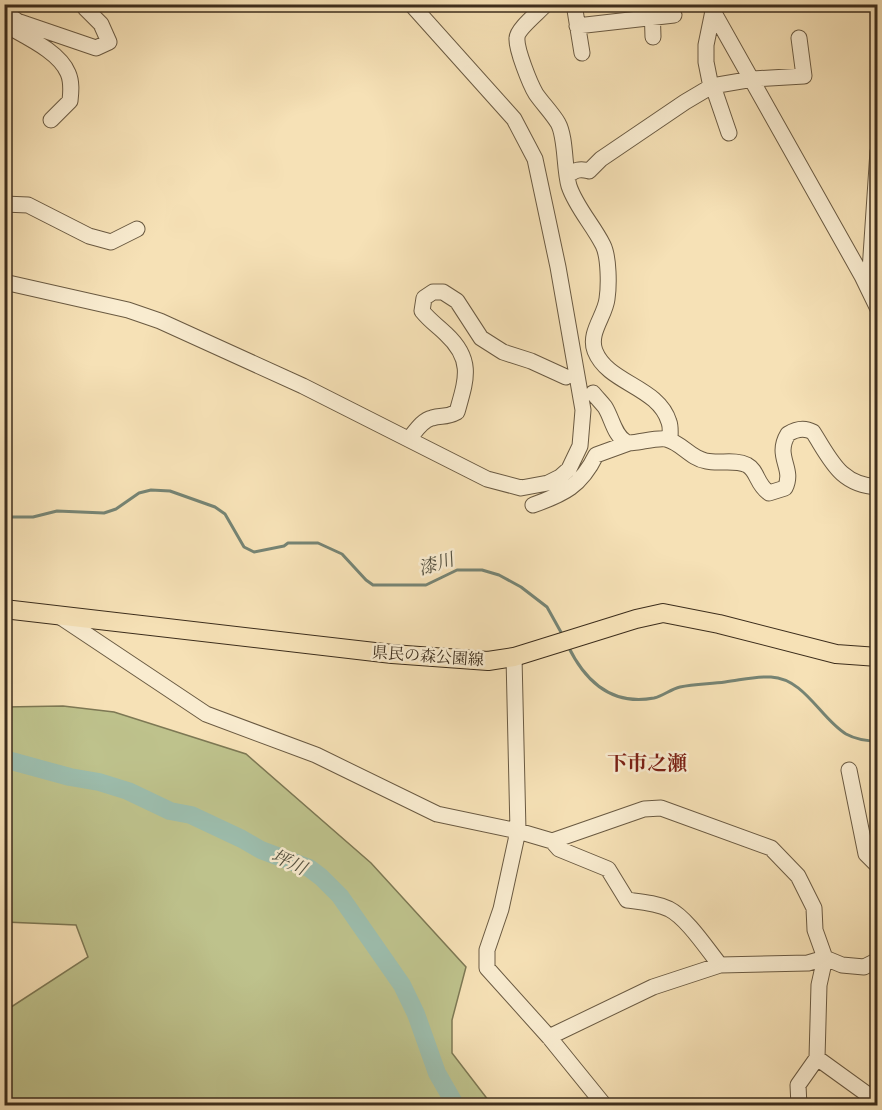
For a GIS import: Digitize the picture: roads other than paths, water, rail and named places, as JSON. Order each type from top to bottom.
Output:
[{"type":"main road","name":"県民の森公園線","points":[[4,609],[392,654],[489,661],[521,655],[663,613],[719,624],[836,654],[878,657]]},
{"type":"street","points":[[4,11],[17,21],[96,48],[109,42],[101,24],[85,8],[85,4]]},
{"type":"street","points":[[4,282],[128,310],[160,321],[293,381],[487,479],[521,488],[548,483],[560,477],[569,469],[580,446],[582,429],[580,391],[536,159],[514,119],[411,4]]},
{"type":"street","points":[[546,4],[520,30],[517,36],[518,45],[535,92],[559,124],[567,176],[575,198],[604,247],[607,263],[607,299],[593,339],[594,349],[601,363],[654,399],[669,422],[670,440]]},
{"type":"street","points":[[574,4],[582,53]]},
{"type":"street","points":[[711,8],[870,273]]},
{"type":"street","points":[[711,8],[706,62],[729,133]]},
{"type":"street","points":[[578,26],[652,10],[674,15]]},
{"type":"street","points":[[652,10],[653,37]]},
{"type":"street","points":[[4,24],[51,52],[68,72],[71,86],[70,101],[51,120]]},
{"type":"street","points":[[567,176],[575,170],[589,171],[601,159],[712,86],[804,76],[799,38]]},
{"type":"street","points":[[878,152],[870,273],[878,309]]},
{"type":"street","points":[[4,204],[28,205],[89,236],[111,242],[137,229]]},
{"type":"street","points":[[409,439],[430,418],[447,417],[457,412],[466,380],[465,364],[460,348],[429,321],[422,311],[424,298],[433,292],[443,292],[457,301],[481,338],[503,352],[531,361],[566,377]]},
{"type":"street","points":[[593,393],[604,405],[616,432],[629,443]]},
{"type":"street","points":[[533,505],[574,486],[589,470],[596,455],[629,443],[659,438],[680,445],[694,457],[738,462],[748,466],[754,472],[761,488],[769,493],[785,488],[788,482],[782,448],[788,434],[794,430],[808,429],[813,432],[838,471],[845,477],[857,483],[878,487]]},
{"type":"street","points":[[59,616],[206,714],[316,755],[437,814],[518,831],[552,841],[560,849],[608,870],[627,900],[655,904],[672,910],[720,965]]},
{"type":"street","points":[[521,655],[518,831],[501,909],[487,950],[487,968],[549,1037],[605,1106]]},
{"type":"street","points":[[849,770],[866,854],[878,866]]},
{"type":"street","points":[[552,841],[644,809],[661,808],[771,848],[798,876],[814,908],[815,930],[825,958],[819,985],[817,1058],[798,1085],[798,1106]]},
{"type":"street","points":[[549,1037],[653,987],[720,965],[808,963],[825,958],[842,965],[864,967],[878,960]]},
{"type":"street","points":[[817,1058],[878,1102]]},
{"type":"waterway","name":"漆川","points":[[4,517],[33,517],[57,511],[104,513],[116,509],[139,493],[151,490],[170,491],[215,507],[225,514],[244,547],[254,552],[284,546],[288,543],[318,543],[342,554],[373,585],[426,585],[457,570],[482,570],[499,575],[521,587],[547,607],[562,634]]},
{"type":"waterway","name":"漆川","points":[[568,646],[592,680],[602,688],[625,698],[654,698],[685,686],[754,678],[783,679],[803,692],[846,734],[878,741]]},
{"type":"waterway","name":"坪川","points":[[4,759],[128,791],[170,811],[191,815],[261,850],[309,868],[321,877],[340,896],[402,985],[416,1014],[437,1073],[456,1106]]},
{"type":"district","name":"下市之瀬","points":[[647,763]]}]
